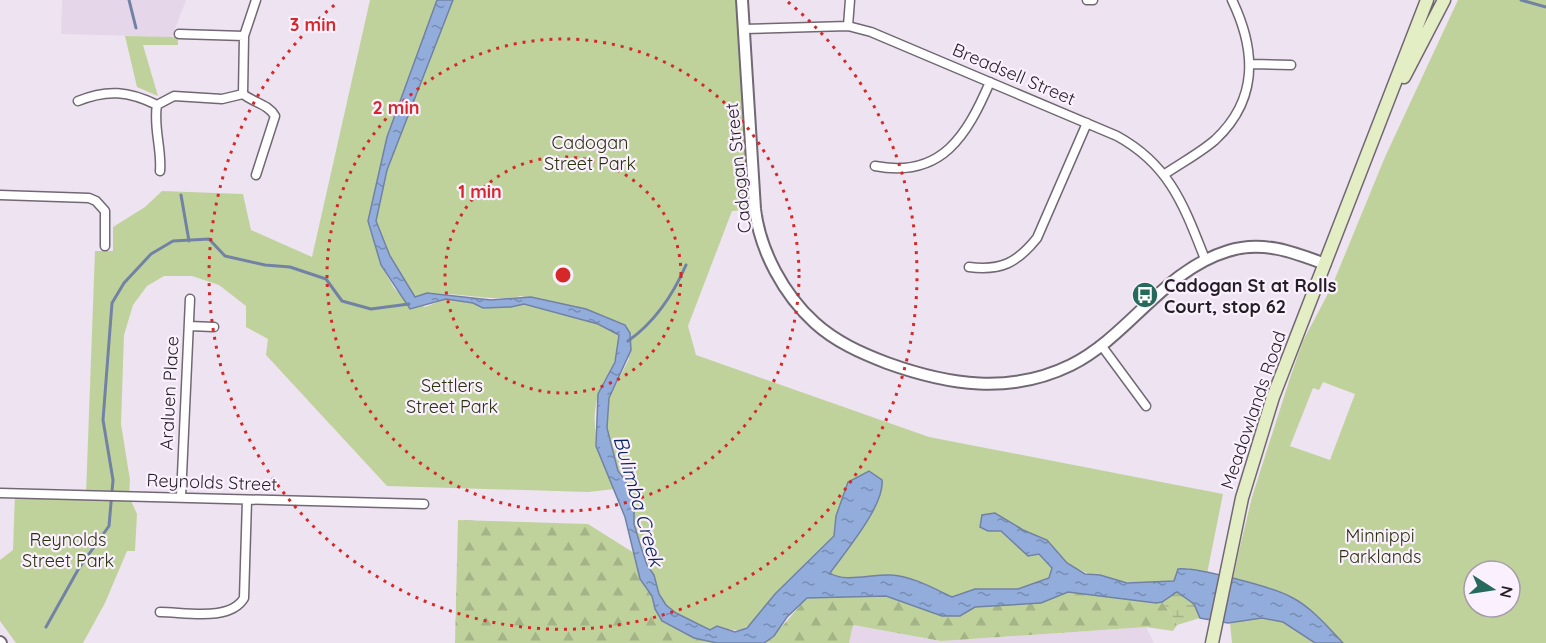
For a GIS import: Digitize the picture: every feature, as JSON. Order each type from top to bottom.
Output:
[{"type":"main road","name":"Meadowlands Road","points":[[1212,643],[1228,555],[1242,498],[1273,397],[1427,0]]},
{"type":"main road","name":"Meadowlands Road","points":[[1376,129],[1444,0]]},
{"type":"street","points":[[243,94],[244,36],[256,0]]},
{"type":"street","name":"Cadogan Street","points":[[742,0],[755,209],[761,238],[783,283],[798,306],[816,324],[853,349],[890,364],[953,383],[980,385],[1020,382],[1051,374],[1087,356],[1185,272],[1205,259],[1230,250],[1257,246],[1286,249],[1325,264]]},
{"type":"street","points":[[848,26],[850,0]]},
{"type":"street","points":[[1087,0],[1093,0]]},
{"type":"street","points":[[1165,174],[1213,142],[1225,129],[1242,100],[1251,64],[1247,36],[1232,0]]},
{"type":"street","name":"Breadsell Street","points":[[743,29],[848,26],[890,39],[1087,123],[1137,147],[1165,174],[1185,211],[1205,259]]},
{"type":"street","points":[[179,34],[244,36]]},
{"type":"street","points":[[1251,64],[1291,65]]},
{"type":"street","points":[[875,166],[892,170],[916,167],[949,149],[972,123],[990,82]]},
{"type":"street","points":[[78,101],[95,94],[135,94],[157,105]]},
{"type":"street","points":[[157,105],[174,96],[222,99],[243,94]]},
{"type":"street","points":[[243,94],[252,101],[270,108],[274,117],[256,175]]},
{"type":"street","points":[[157,105],[155,117],[162,153],[160,171]]},
{"type":"street","points":[[969,267],[998,268],[1014,262],[1025,253],[1036,238],[1087,123]]},
{"type":"street","points":[[0,195],[89,198],[96,201],[105,211],[105,246]]},
{"type":"street","name":"Araluen Place","points":[[181,497],[190,299]]},
{"type":"street","name":"Araluen Place","points":[[189,326],[214,327]]},
{"type":"street","points":[[1101,345],[1146,406]]},
{"type":"street","name":"Reynolds Street","points":[[0,492],[424,504]]},
{"type":"street","points":[[160,612],[228,612],[238,608],[243,598],[247,500]]},
{"type":"shaded area","points":[[62,0],[186,0],[172,37],[61,34]]},
{"type":"shaded area","points":[[852,625],[941,641],[1146,627],[1154,643],[849,643]]},
{"type":"green space","name":"Settlers Street Park","points":[[370,0],[437,0],[387,137],[368,221],[381,265],[394,288],[401,295],[425,307],[446,299],[473,303],[483,308],[524,304],[598,324],[619,335],[618,352],[601,388],[595,409],[598,444],[615,489],[588,492],[387,486],[266,355],[268,339],[246,327],[246,306],[219,285],[192,276],[164,276],[147,286],[133,305],[124,335],[121,424],[130,480],[129,496],[137,514],[135,551],[127,551],[105,603],[83,643],[16,643],[0,621],[0,560],[13,550],[15,493],[86,494],[95,251],[113,251],[113,227],[145,207],[162,191],[243,194],[251,230],[312,257]]},
{"type":"green space","name":"Cadogan Street Park","points":[[453,0],[742,0],[755,209],[732,211],[688,326],[696,355],[929,437],[1223,494],[1207,574],[1188,568],[1175,581],[1147,583],[1119,581],[1092,575],[1067,563],[1049,578],[1018,589],[975,589],[952,597],[926,584],[838,577],[829,573],[745,628],[732,630],[717,626],[710,630],[676,613],[666,605],[659,594],[634,524],[634,505],[625,480],[618,471],[607,428],[609,398],[629,359],[625,325],[521,296],[494,298],[428,294],[415,297],[390,256],[376,221],[387,170]]},
{"type":"green space","name":"Minnippi Parklands","points":[[1458,0],[1546,0],[1546,643],[1232,643],[1228,602],[1252,497],[1303,341],[1332,286],[1385,157]],"holes":[[[1323,382],[1355,394],[1330,460],[1290,446],[1313,388],[1319,390]]]},
{"type":"green space","points":[[125,36],[178,37],[178,45],[143,45],[158,96],[137,87]]},
{"type":"green space","points":[[458,520],[588,524],[634,553],[640,579],[652,596],[655,609],[662,621],[694,638],[717,643],[455,643]]},
{"type":"green space","points":[[1068,592],[1162,602],[1177,625],[1173,631],[1146,627],[941,641],[853,625],[849,643],[764,643],[781,628],[807,598],[886,596],[942,616],[959,616],[975,607],[1041,603]]},
{"type":"green space","points":[[1177,592],[1194,604],[1200,618],[1177,625],[1162,602]]},
{"type":"water","points":[[437,0],[453,0],[387,170],[376,221],[390,256],[415,297],[427,293],[491,300],[531,297],[586,309],[625,325],[630,333],[631,350],[609,398],[607,428],[618,471],[625,480],[634,505],[634,524],[647,565],[654,575],[659,594],[666,605],[676,613],[710,630],[717,626],[735,632],[747,628],[775,594],[834,536],[836,516],[848,482],[869,471],[882,480],[881,490],[871,515],[830,573],[836,576],[851,578],[898,576],[922,583],[952,597],[975,589],[1018,589],[1049,578],[1052,568],[1039,554],[1028,556],[1001,531],[988,531],[980,527],[982,515],[995,513],[1023,530],[1047,540],[1067,563],[1085,574],[1100,575],[1127,583],[1174,581],[1178,569],[1235,578],[1282,593],[1298,601],[1318,617],[1343,643],[1315,643],[1283,622],[1262,618],[1228,623],[1200,618],[1194,604],[1177,592],[1162,602],[1156,603],[1068,592],[1041,603],[975,607],[960,616],[942,616],[886,596],[807,598],[787,617],[774,636],[764,643],[717,643],[694,638],[662,621],[655,609],[652,596],[640,579],[625,517],[596,446],[598,394],[615,362],[619,335],[598,324],[524,304],[483,308],[473,303],[446,299],[410,309],[381,265],[368,221],[387,137]]},
{"type":"waterway","points":[[129,0],[136,28]]},
{"type":"waterway","points":[[1521,0],[1546,7]]},
{"type":"waterway","points":[[181,195],[189,241]]},
{"type":"waterway","points":[[46,627],[79,568],[109,526],[113,480],[103,420],[112,303],[124,283],[151,254],[173,241],[209,239],[225,256],[265,265],[290,267],[326,279],[342,301],[371,309],[409,304]]},
{"type":"waterway","points":[[628,341],[655,317],[675,287],[686,265]]},
{"type":"place","name":"Cadogan St at Rolls Court, stop 62","points":[[1145,295]]},
{"type":"water label","name":"Bulimba Creek","points":[[639,501]]},
{"type":"park label","name":"Reynolds Street Park","points":[[68,549]]}]
